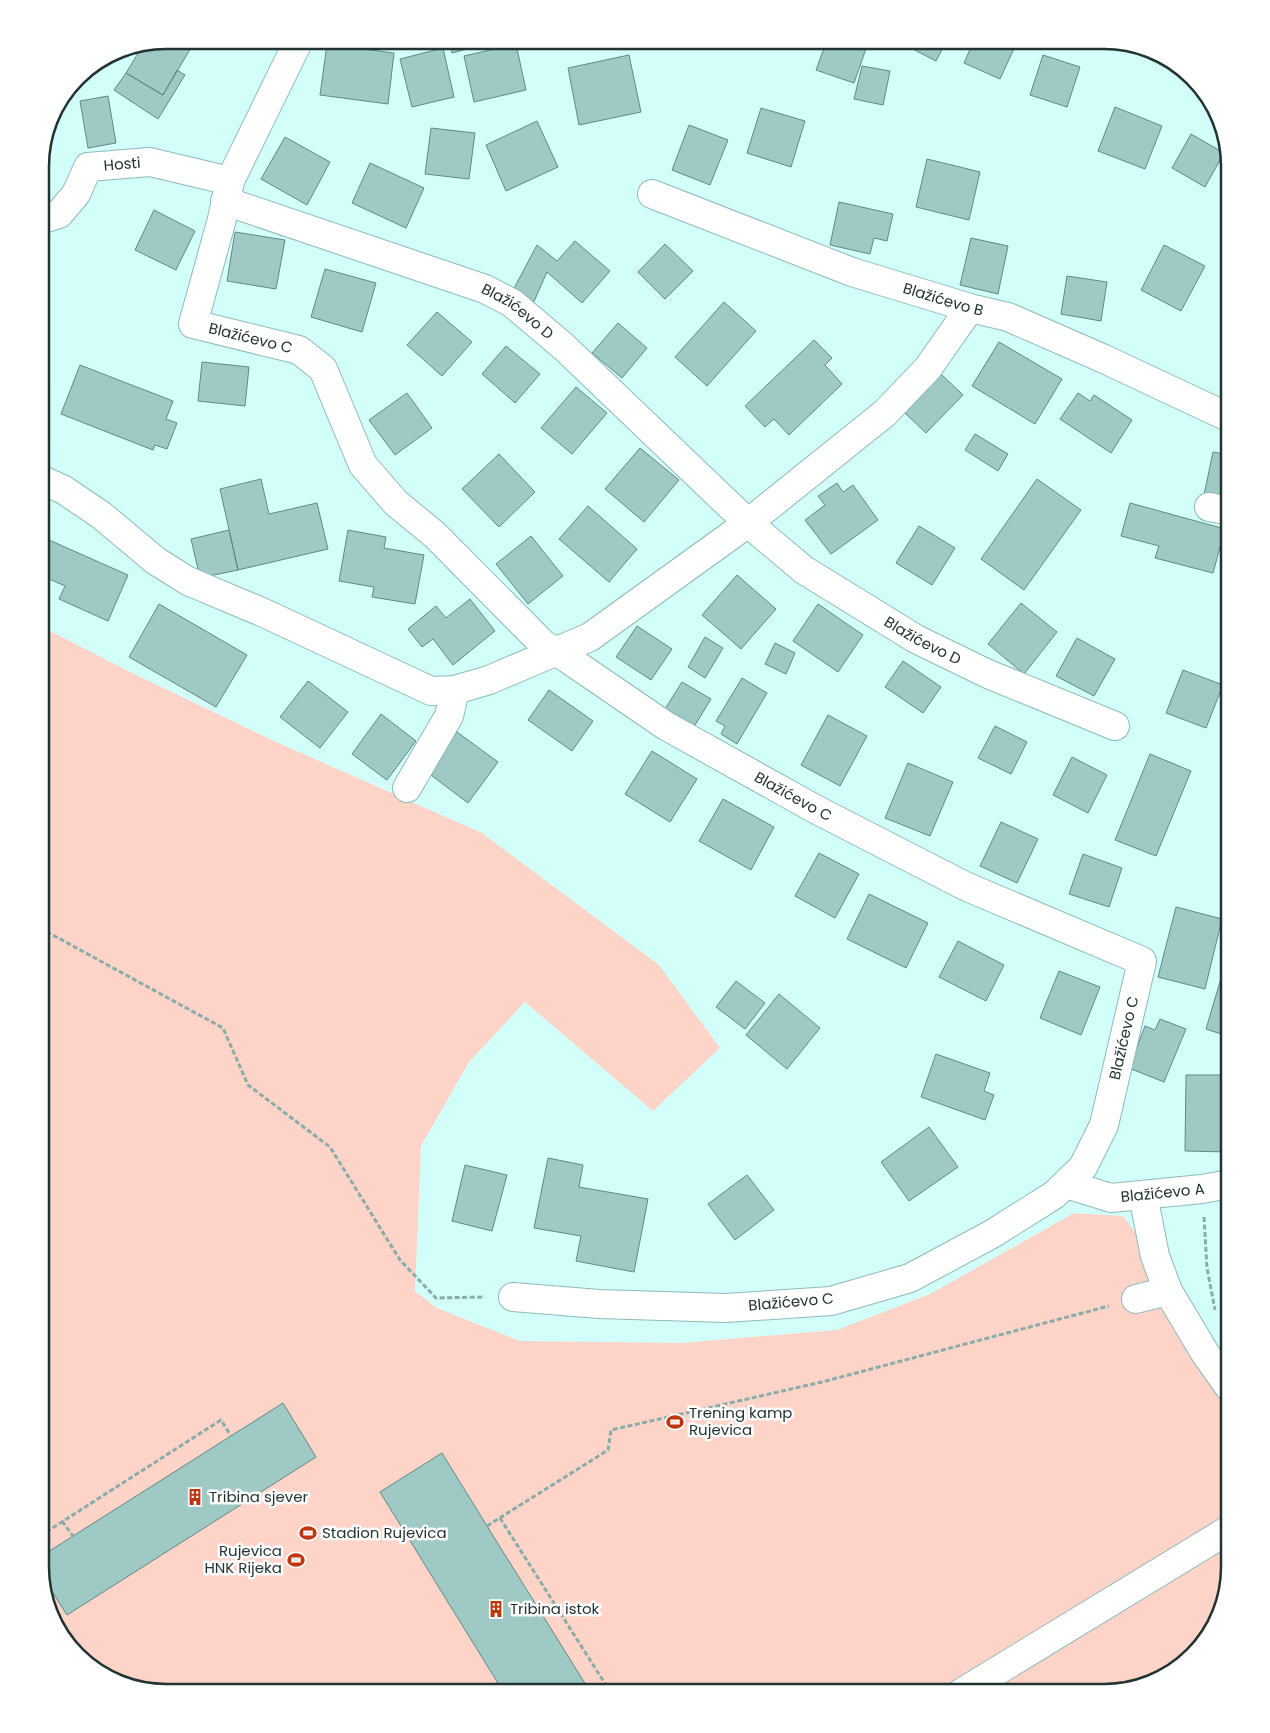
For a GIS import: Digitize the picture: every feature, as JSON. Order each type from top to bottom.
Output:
[{"type":"street","name":"Blažićevo C","points":[[296,49],[228,191],[193,324],[299,350],[323,370],[363,465],[396,503],[435,535],[543,644],[666,726],[816,810],[965,886],[1142,961],[1104,1125],[1083,1167],[1054,1194],[992,1234],[910,1278],[831,1301],[726,1308],[598,1304],[513,1297]]},
{"type":"street","name":"Hosti","points":[[49,217],[59,214],[76,194],[88,167],[150,162],[228,191]]},
{"type":"street","name":"Blažićevo D","points":[[228,191],[485,289],[512,303],[564,347],[748,523],[804,570],[916,639],[988,674],[1115,726]]},
{"type":"street","name":"Blažićevo B","points":[[652,194],[852,272],[1017,321],[1102,358],[1221,414]]},
{"type":"street","points":[[49,484],[64,490],[101,515],[156,561],[188,580],[264,613],[431,691],[455,690],[489,680],[539,657],[556,652],[590,637],[748,523],[885,413],[928,368],[970,308]]},
{"type":"street","points":[[407,788],[449,716],[455,690]]},
{"type":"street","name":"Blažićevo A","points":[[1066,1184],[1111,1198],[1221,1186]]},
{"type":"street","points":[[1143,1195],[1155,1256],[1168,1291],[1205,1353],[1221,1375]]},
{"type":"street","points":[[1136,1299],[1168,1291]]},
{"type":"street","points":[[976,1684],[1221,1534]]},
{"type":"path","points":[[49,933],[223,1028],[248,1084],[330,1147],[400,1260],[436,1298],[513,1297]]},
{"type":"path","points":[[1202,1189],[1207,1268],[1216,1314]]},
{"type":"path","points":[[487,1526],[608,1450],[611,1430],[822,1382],[1136,1299]]},
{"type":"path","points":[[49,1530],[221,1420],[231,1436]]},
{"type":"path","points":[[500,1518],[605,1684]]},
{"type":"path","points":[[62,1521],[73,1536]]},
{"type":"shaded area","points":[[49,632],[272,740],[482,833],[659,965],[720,1048],[653,1111],[525,1002],[469,1062],[421,1146],[415,1291],[437,1308],[520,1341],[682,1343],[837,1330],[930,1294],[1074,1213],[1123,1216],[1221,1361],[1220,1582],[1217,1597],[1206,1626],[1187,1650],[1163,1669],[1134,1680],[1104,1684],[158,1684],[128,1678],[107,1669],[83,1650],[64,1626],[53,1597],[49,1567]]},
{"type":"building","points":[[158,49],[190,49],[163,95],[126,73],[139,52]]},
{"type":"building","points":[[326,49],[364,49],[394,53],[388,104],[320,95]]},
{"type":"building","points":[[443,49],[454,97],[412,107],[400,59]]},
{"type":"building","points":[[451,49],[467,49],[452,53]]},
{"type":"building","points":[[494,49],[517,49],[526,90],[474,102],[464,56]]},
{"type":"building","points":[[824,49],[866,49],[854,83],[816,70]]},
{"type":"building","points":[[913,49],[942,49],[936,61]]},
{"type":"building","points":[[970,49],[1014,49],[1000,79],[964,63]]},
{"type":"building","points":[[629,55],[641,112],[579,125],[568,68]]},
{"type":"building","points":[[1043,55],[1080,67],[1067,107],[1030,95]]},
{"type":"building","points":[[862,66],[890,71],[883,105],[854,99]]},
{"type":"building","points":[[177,70],[185,75],[158,119],[114,90],[126,73],[163,95]]},
{"type":"building","points":[[108,96],[116,143],[88,148],[80,101]]},
{"type":"building","points":[[1115,107],[1162,126],[1145,169],[1098,151]]},
{"type":"building","points":[[761,108],[805,121],[791,167],[747,153]]},
{"type":"building","points":[[537,121],[558,167],[506,191],[486,145]]},
{"type":"building","points":[[689,125],[728,140],[710,185],[672,170]]},
{"type":"building","points":[[431,128],[475,133],[469,179],[425,174]]},
{"type":"building","points":[[1191,134],[1220,151],[1221,159],[1205,187],[1172,168]]},
{"type":"building","points":[[285,137],[330,162],[307,205],[261,179]]},
{"type":"building","points":[[927,159],[980,172],[969,220],[916,207]]},
{"type":"building","points":[[370,163],[424,188],[406,228],[352,203]]},
{"type":"building","points":[[839,202],[893,214],[887,241],[874,238],[870,254],[830,245]]},
{"type":"building","points":[[154,210],[195,231],[176,270],[135,250]]},
{"type":"building","points":[[235,232],[285,240],[276,289],[227,281]]},
{"type":"building","points":[[971,238],[1008,246],[998,294],[960,285]]},
{"type":"building","points":[[575,241],[610,271],[582,303],[547,272],[532,306],[511,294],[537,245],[557,261]]},
{"type":"building","points":[[665,244],[693,271],[665,299],[638,272]]},
{"type":"building","points":[[1164,245],[1205,266],[1181,311],[1141,290]]},
{"type":"building","points":[[325,269],[376,283],[362,332],[311,317]]},
{"type":"building","points":[[1067,276],[1107,282],[1101,321],[1061,314]]},
{"type":"building","points":[[724,302],[756,331],[707,386],[675,357]]},
{"type":"building","points":[[437,312],[472,342],[442,376],[407,345]]},
{"type":"building","points":[[618,323],[647,348],[622,378],[592,353]]},
{"type":"building","points":[[814,340],[832,358],[825,365],[842,384],[789,435],[774,419],[765,427],[745,406]]},
{"type":"building","points":[[999,342],[1062,379],[1035,424],[972,386]]},
{"type":"building","points":[[506,346],[540,374],[515,403],[482,374]]},
{"type":"building","points":[[202,362],[249,367],[245,406],[198,401]]},
{"type":"building","points":[[80,365],[173,401],[166,419],[177,423],[167,449],[155,445],[153,450],[61,414]]},
{"type":"building","points":[[941,374],[963,395],[926,433],[905,413]]},
{"type":"building","points":[[576,387],[607,413],[572,454],[541,428]]},
{"type":"building","points":[[407,393],[432,428],[395,455],[369,420]]},
{"type":"building","points":[[1078,393],[1090,401],[1094,395],[1132,420],[1111,453],[1060,419]]},
{"type":"building","points":[[975,434],[1008,454],[998,471],[965,450]]},
{"type":"building","points":[[640,448],[679,480],[644,522],[605,489]]},
{"type":"building","points":[[1213,452],[1221,453],[1221,498],[1204,495]]},
{"type":"building","points":[[499,454],[535,492],[499,527],[462,489]]},
{"type":"building","points":[[261,479],[269,514],[317,503],[328,549],[238,570],[220,489]]},
{"type":"building","points":[[1037,479],[1081,510],[1024,590],[981,559]]},
{"type":"building","points":[[837,483],[843,492],[853,485],[878,520],[831,554],[805,520],[825,505],[818,496]]},
{"type":"building","points":[[1130,503],[1221,528],[1221,544],[1213,573],[1155,558],[1159,546],[1121,536]]},
{"type":"building","points":[[588,506],[637,549],[609,582],[559,539]]},
{"type":"building","points":[[919,526],[955,548],[932,585],[896,563]]},
{"type":"building","points":[[229,530],[238,570],[200,578],[191,539]]},
{"type":"building","points":[[348,530],[386,537],[384,548],[424,555],[415,604],[372,597],[374,587],[339,581]]},
{"type":"building","points":[[531,536],[563,576],[528,604],[496,564]]},
{"type":"building","points":[[49,540],[128,575],[108,621],[59,599],[65,586],[49,579]]},
{"type":"building","points":[[737,575],[776,609],[741,649],[702,615]]},
{"type":"building","points":[[470,599],[495,631],[453,665],[433,639],[422,647],[408,629],[436,606],[446,618]]},
{"type":"building","points":[[1021,603],[1057,632],[1024,674],[988,644]]},
{"type":"building","points":[[159,604],[247,655],[216,707],[129,657]]},
{"type":"building","points":[[818,604],[863,635],[838,672],[793,641]]},
{"type":"building","points":[[637,626],[672,649],[651,680],[616,657]]},
{"type":"building","points":[[705,637],[723,648],[705,678],[688,667]]},
{"type":"building","points":[[1077,638],[1115,659],[1094,696],[1056,676]]},
{"type":"building","points":[[775,643],[795,653],[786,674],[765,664]]},
{"type":"building","points":[[903,661],[941,687],[923,713],[885,687]]},
{"type":"building","points":[[1183,670],[1221,684],[1221,690],[1206,728],[1166,713]]},
{"type":"building","points":[[742,678],[767,693],[737,744],[721,734],[725,726],[716,721]]},
{"type":"building","points":[[308,681],[348,712],[320,748],[280,717]]},
{"type":"building","points":[[682,682],[711,699],[692,730],[663,712]]},
{"type":"building","points":[[549,690],[593,721],[572,751],[528,720]]},
{"type":"building","points":[[381,714],[416,741],[387,780],[352,754]]},
{"type":"building","points":[[828,715],[867,736],[840,786],[801,765]]},
{"type":"building","points":[[995,726],[1027,742],[1011,774],[978,758]]},
{"type":"building","points":[[457,732],[498,762],[468,803],[427,772]]},
{"type":"building","points":[[652,751],[697,779],[670,822],[625,794]]},
{"type":"building","points":[[1150,754],[1191,771],[1156,856],[1115,840]]},
{"type":"building","points":[[1072,757],[1107,775],[1088,813],[1053,795]]},
{"type":"building","points":[[908,763],[953,782],[930,836],[885,818]]},
{"type":"building","points":[[723,799],[774,827],[751,870],[699,841]]},
{"type":"building","points":[[1001,822],[1038,839],[1017,883],[980,866]]},
{"type":"building","points":[[819,853],[859,874],[835,918],[795,896]]},
{"type":"building","points":[[1083,854],[1122,868],[1109,907],[1069,894]]},
{"type":"building","points":[[869,894],[928,923],[906,968],[847,939]]},
{"type":"building","points":[[1176,907],[1221,919],[1205,989],[1158,977]]},
{"type":"building","points":[[958,941],[1004,965],[986,1001],[939,977]]},
{"type":"building","points":[[1059,971],[1100,987],[1081,1035],[1040,1018]]},
{"type":"building","points":[[1221,978],[1221,1034],[1206,1029]]},
{"type":"building","points":[[736,981],[765,1003],[745,1029],[716,1007]]},
{"type":"building","points":[[779,994],[820,1028],[787,1069],[746,1035]]},
{"type":"building","points":[[1160,1019],[1186,1029],[1164,1082],[1129,1068],[1145,1026],[1155,1030]]},
{"type":"building","points":[[936,1054],[990,1073],[984,1091],[994,1095],[985,1120],[921,1097]]},
{"type":"building","points":[[1186,1075],[1221,1075],[1221,1152],[1185,1151]]},
{"type":"building","points":[[929,1127],[958,1167],[909,1201],[881,1162]]},
{"type":"building","points":[[548,1158],[583,1165],[579,1187],[648,1199],[634,1272],[576,1261],[581,1236],[534,1228]]},
{"type":"building","points":[[465,1165],[507,1175],[492,1231],[452,1221]]},
{"type":"building","points":[[747,1175],[774,1210],[735,1240],[708,1204]]},
{"type":"building","name":"Tribina sjever","points":[[283,1403],[316,1457],[67,1615],[52,1591],[49,1551]]},
{"type":"building","name":"Tribina istok","points":[[442,1453],[585,1684],[498,1684],[380,1492]]},
{"type":"place","name":"Trening kamp Rujevica","points":[[675,1422]]},
{"type":"place","name":"Tribina sjever","points":[[195,1497]]},
{"type":"place","name":"Stadion Rujevica","points":[[308,1533]]},
{"type":"place","name":"Rujevica HNK Rijeka","points":[[296,1560]]},
{"type":"place","name":"Tribina istok","points":[[496,1609]]}]
